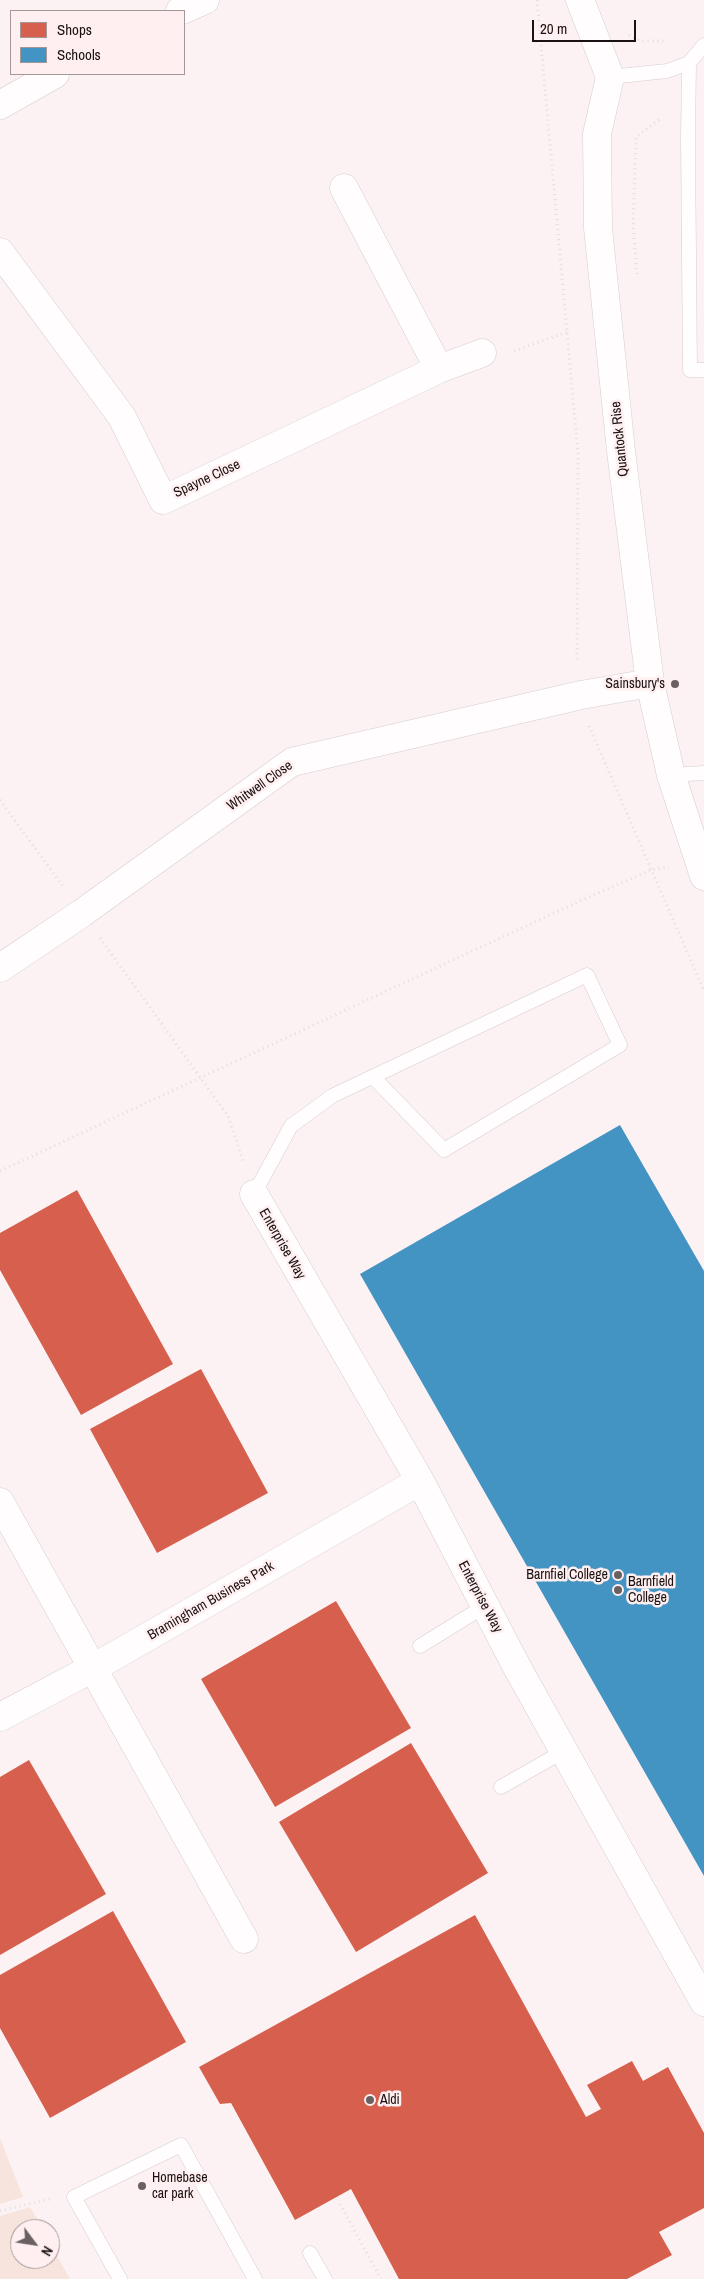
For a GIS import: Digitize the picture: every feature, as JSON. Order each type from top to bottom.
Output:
[{"type":"street","points":[[182,10],[205,0]]},
{"type":"street","points":[[580,0],[610,77]]},
{"type":"street","points":[[0,105],[52,75]]},
{"type":"street","name":"Quantock Rise","points":[[610,77],[597,134],[598,228],[621,452],[650,683],[671,774],[702,868]]},
{"type":"street","points":[[344,188],[439,369]]},
{"type":"street","name":"Spayne Close","points":[[0,252],[122,417],[163,500],[439,369],[482,353]]},
{"type":"street","name":"Whitwell Close","points":[[0,968],[82,913],[292,762],[581,695],[650,683]]},
{"type":"street","name":"Enterprise Way","points":[[254,1194],[420,1481],[485,1606],[704,2002]]},
{"type":"street","name":"Bramingham Business Park","points":[[0,1717],[94,1668],[420,1481]]},
{"type":"street","points":[[0,1502],[244,1939]]},
{"type":"lane","points":[[610,77],[666,71],[690,63],[704,45]]},
{"type":"lane","points":[[690,63],[688,141],[690,370],[704,370]]},
{"type":"lane","points":[[671,774],[704,773]]},
{"type":"lane","points":[[254,1194],[291,1126],[332,1096],[588,975],[620,1045],[444,1150],[373,1077]]},
{"type":"lane","points":[[420,1646],[485,1606]]},
{"type":"lane","points":[[501,1787],[564,1750]]},
{"type":"lane","points":[[120,2279],[74,2198],[181,2145],[255,2279]]},
{"type":"lane","points":[[310,2253],[325,2279]]},
{"type":"path","points":[[537,0],[578,454],[577,671]]},
{"type":"path","points":[[627,34],[641,41],[664,41]]},
{"type":"path","points":[[638,284],[633,226],[636,137],[661,118]]},
{"type":"path","points":[[482,353],[517,351],[567,332]]},
{"type":"path","points":[[586,720],[704,991]]},
{"type":"path","points":[[0,800],[228,1116],[254,1194]]},
{"type":"path","points":[[0,1170],[202,1078],[582,900],[651,870],[702,868]]},
{"type":"path","points":[[0,2211],[44,2199],[74,2198]]},
{"type":"path","points":[[340,2204],[381,2279]]},
{"type":"shaded area","points":[[0,2138],[23,2197],[0,2204]]},
{"type":"shaded area","points":[[30,2207],[37,2219],[10,2219],[10,2269],[60,2269],[60,2261],[70,2279],[0,2279],[0,2216]]},
{"type":"building: Shops","points":[[77,1190],[173,1364],[81,1415],[0,1270],[0,1233]]},
{"type":"building: Shops","points":[[201,1369],[268,1493],[157,1553],[90,1429]]},
{"type":"building: Shops","points":[[336,1601],[411,1728],[275,1807],[201,1679]]},
{"type":"building: Shops","points":[[411,1743],[488,1873],[356,1952],[279,1822]]},
{"type":"building: Shops","points":[[29,1760],[106,1894],[0,1955],[0,1777]]},
{"type":"building: Shops","points":[[113,1911],[186,2042],[50,2118],[0,2028],[0,1975]]},
{"type":"building: Shops","points":[[475,1915],[586,2117],[601,2109],[587,2085],[632,2061],[643,2081],[668,2067],[704,2133],[704,2208],[659,2232],[672,2255],[627,2279],[399,2279],[351,2189],[295,2220],[231,2103],[220,2104],[199,2067]]},
{"type":"building: Schools","name":"Barnfiel College","points":[[620,1125],[704,1271],[704,1876],[360,1274]]},
{"type":"place","name":"Sainsbury's","points":[[675,684]]},
{"type":"place","name":"Barnfiel College","points":[[618,1575]]},
{"type":"place","name":"Barnfield College","points":[[618,1590]]},
{"type":"place","name":"Aldi","points":[[370,2100]]},
{"type":"place","name":"Homebase car park","points":[[142,2186]]}]
